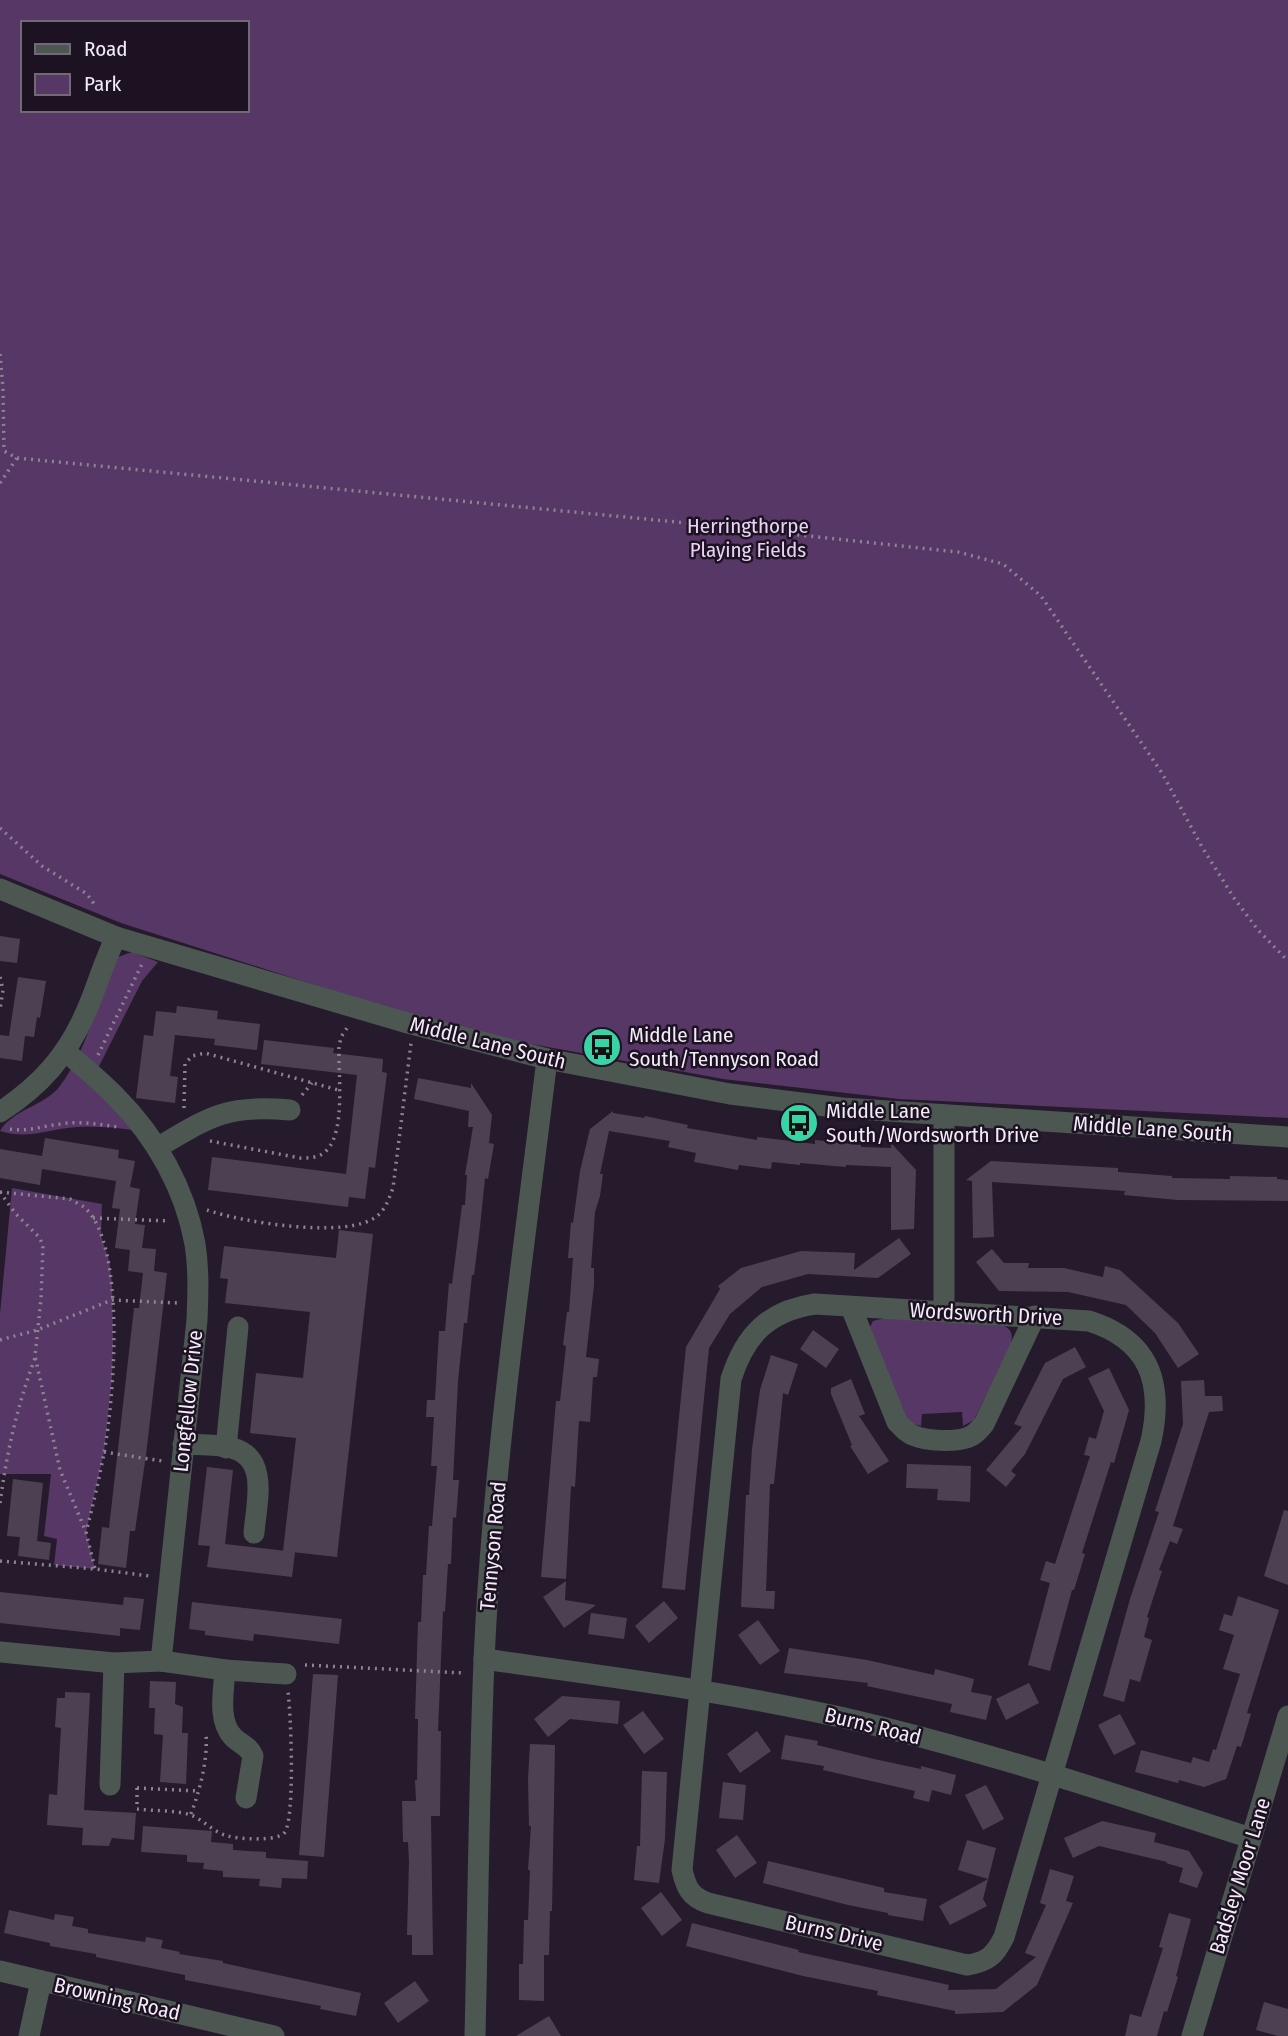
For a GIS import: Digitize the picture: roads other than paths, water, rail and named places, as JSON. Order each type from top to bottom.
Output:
[{"type":"street","name":"Middle Lane South","points":[[0,888],[116,936],[151,947],[413,1024],[547,1059],[730,1094],[842,1108],[1288,1137]]},
{"type":"street","points":[[0,1112],[34,1088],[65,1051],[86,1012],[116,936]]},
{"type":"street","name":"Longfellow Drive","points":[[65,1051],[117,1097],[152,1141],[186,1212],[195,1244],[197,1304],[161,1661]]},
{"type":"street","name":"Tennyson Road","points":[[475,2036],[484,1667],[495,1514],[510,1360],[547,1059]]},
{"type":"street","points":[[152,1141],[186,1131],[232,1110],[290,1110]]},
{"type":"street","points":[[944,1115],[944,1311]]},
{"type":"street","name":"Wordsworth Drive","points":[[699,1689],[731,1379],[737,1358],[762,1326],[795,1307],[815,1304],[1089,1321],[1108,1327],[1139,1350],[1147,1366],[1156,1399],[1156,1418],[1054,1774]]},
{"type":"street","points":[[852,1307],[897,1422],[916,1437],[940,1439],[966,1438],[976,1433],[984,1424],[1035,1316]]},
{"type":"street","points":[[226,1448],[238,1327]]},
{"type":"street","points":[[182,1454],[226,1448],[246,1454],[259,1474],[254,1533]]},
{"type":"street","points":[[0,1652],[114,1663],[161,1661],[225,1670],[286,1674]]},
{"type":"street","points":[[110,1785],[114,1663]]},
{"type":"street","name":"Burns Road","points":[[484,1667],[699,1689],[840,1717],[1054,1774],[1251,1838]]},
{"type":"street","points":[[225,1670],[223,1715],[227,1728],[234,1738],[251,1750],[253,1756],[246,1798]]},
{"type":"street","name":"Burns Drive","points":[[699,1689],[682,1870],[685,1886],[690,1893],[698,1900],[721,1906],[967,1965],[982,1963],[991,1958],[1004,1937],[1054,1774]]},
{"type":"street","name":"Badsley Moor Lane","points":[[1192,2036],[1288,1716]]},
{"type":"street","name":"Browning Road","points":[[0,1972],[274,2036]]},
{"type":"street","points":[[29,2036],[41,1981]]},
{"type":"place","name":"Middle Lane South/Tennyson Road","points":[[602,1047]]},
{"type":"place","name":"Middle Lane South/Wordsworth Drive","points":[[799,1123]]},
{"type":"park label","name":"Herringthorpe Playing Fields","points":[[748,538]]}]
